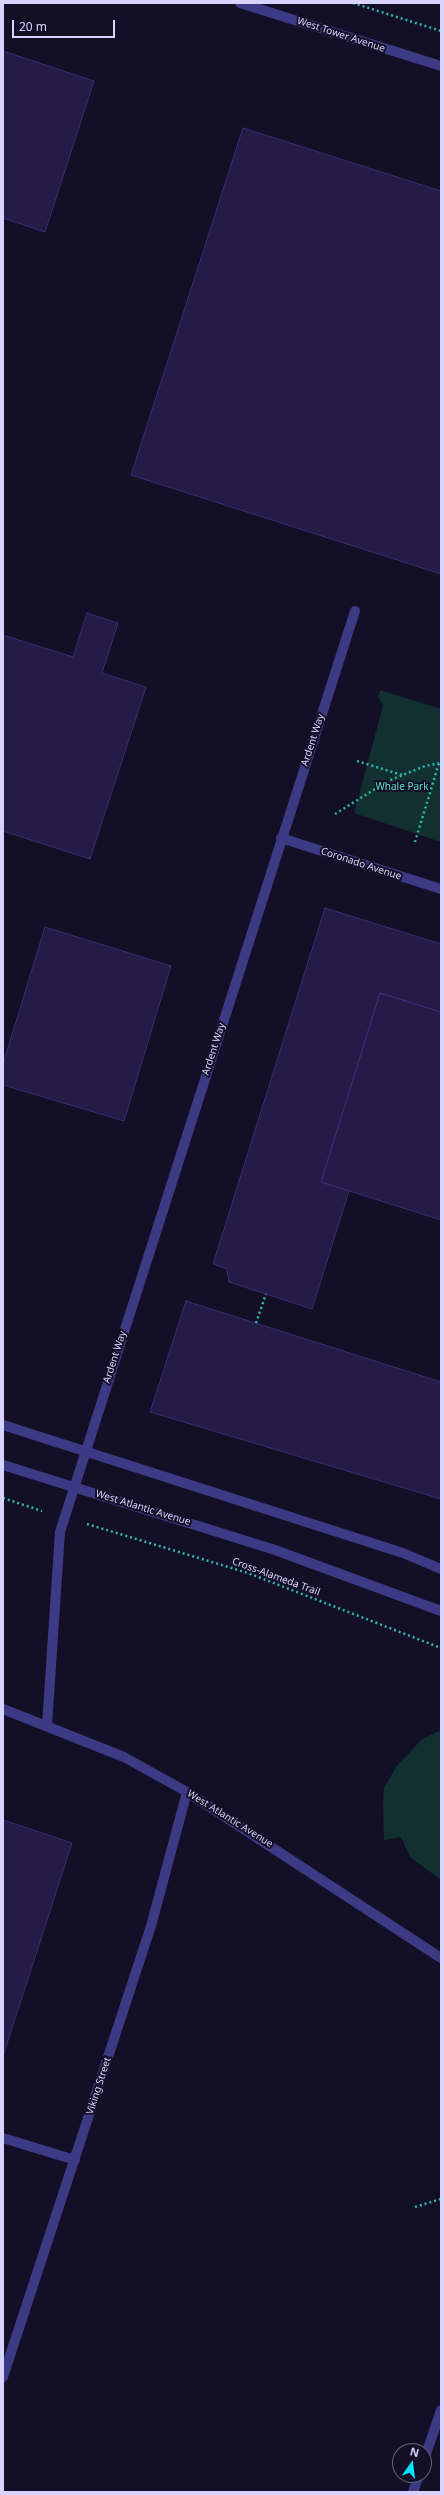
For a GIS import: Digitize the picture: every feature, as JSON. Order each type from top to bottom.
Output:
[{"type":"street","name":"West Tower Avenue","points":[[240,3],[441,66]]},
{"type":"street","name":"Ardent Way","points":[[47,1725],[58,1548],[74,1488],[281,838],[355,611]]},
{"type":"street","name":"Coronado Avenue","points":[[281,838],[441,889]]},
{"type":"street","points":[[3,1425],[402,1553],[441,1569]]},
{"type":"street","name":"West Atlantic Avenue","points":[[3,1465],[275,1550],[441,1611]]},
{"type":"street","name":"West Atlantic Avenue","points":[[3,1709],[47,1725],[124,1757],[187,1792],[441,1958]]},
{"type":"street","name":"Viking Street","points":[[3,2377],[151,1926],[187,1792]]},
{"type":"street","points":[[3,2138],[74,2160]]},
{"type":"street","points":[[430,2443],[441,2410]]},
{"type":"path","points":[[353,3],[441,31]]},
{"type":"path","points":[[357,761],[403,775]]},
{"type":"path","points":[[335,814],[360,797],[403,775],[425,766],[440,763],[414,842]]},
{"type":"path","points":[[256,1323],[266,1294]]},
{"type":"path","points":[[3,1498],[23,1504]]},
{"type":"path","name":"Cross-Alameda Trail","points":[[103,1529],[248,1574],[441,1648]]},
{"type":"path","points":[[415,2207],[441,2199]]},
{"type":"green space","name":"Whale Park","points":[[380,690],[441,709],[441,842],[354,813],[383,706],[378,697]]},
{"type":"green space","points":[[441,1730],[441,1880],[410,1857],[401,1837],[384,1840],[383,1803],[384,1788],[396,1767],[421,1740]]},
{"type":"building","points":[[3,51],[94,81],[45,232],[3,218]]},
{"type":"building","points":[[243,128],[441,191],[441,574],[131,475]]},
{"type":"building","points":[[87,613],[118,623],[102,673],[146,687],[90,859],[3,831],[3,635],[73,657]]},
{"type":"building","points":[[325,908],[441,944],[441,1012],[380,993],[321,1182],[349,1191],[312,1309],[229,1282],[227,1269],[213,1264]]},
{"type":"building","points":[[45,927],[171,966],[124,1121],[3,1085],[3,1064]]},
{"type":"building","points":[[380,993],[441,1012],[441,1220],[321,1182]]},
{"type":"building","points":[[186,1301],[441,1382],[441,1499],[150,1412]]},
{"type":"building","points":[[3,1820],[72,1843],[3,2056]]}]
